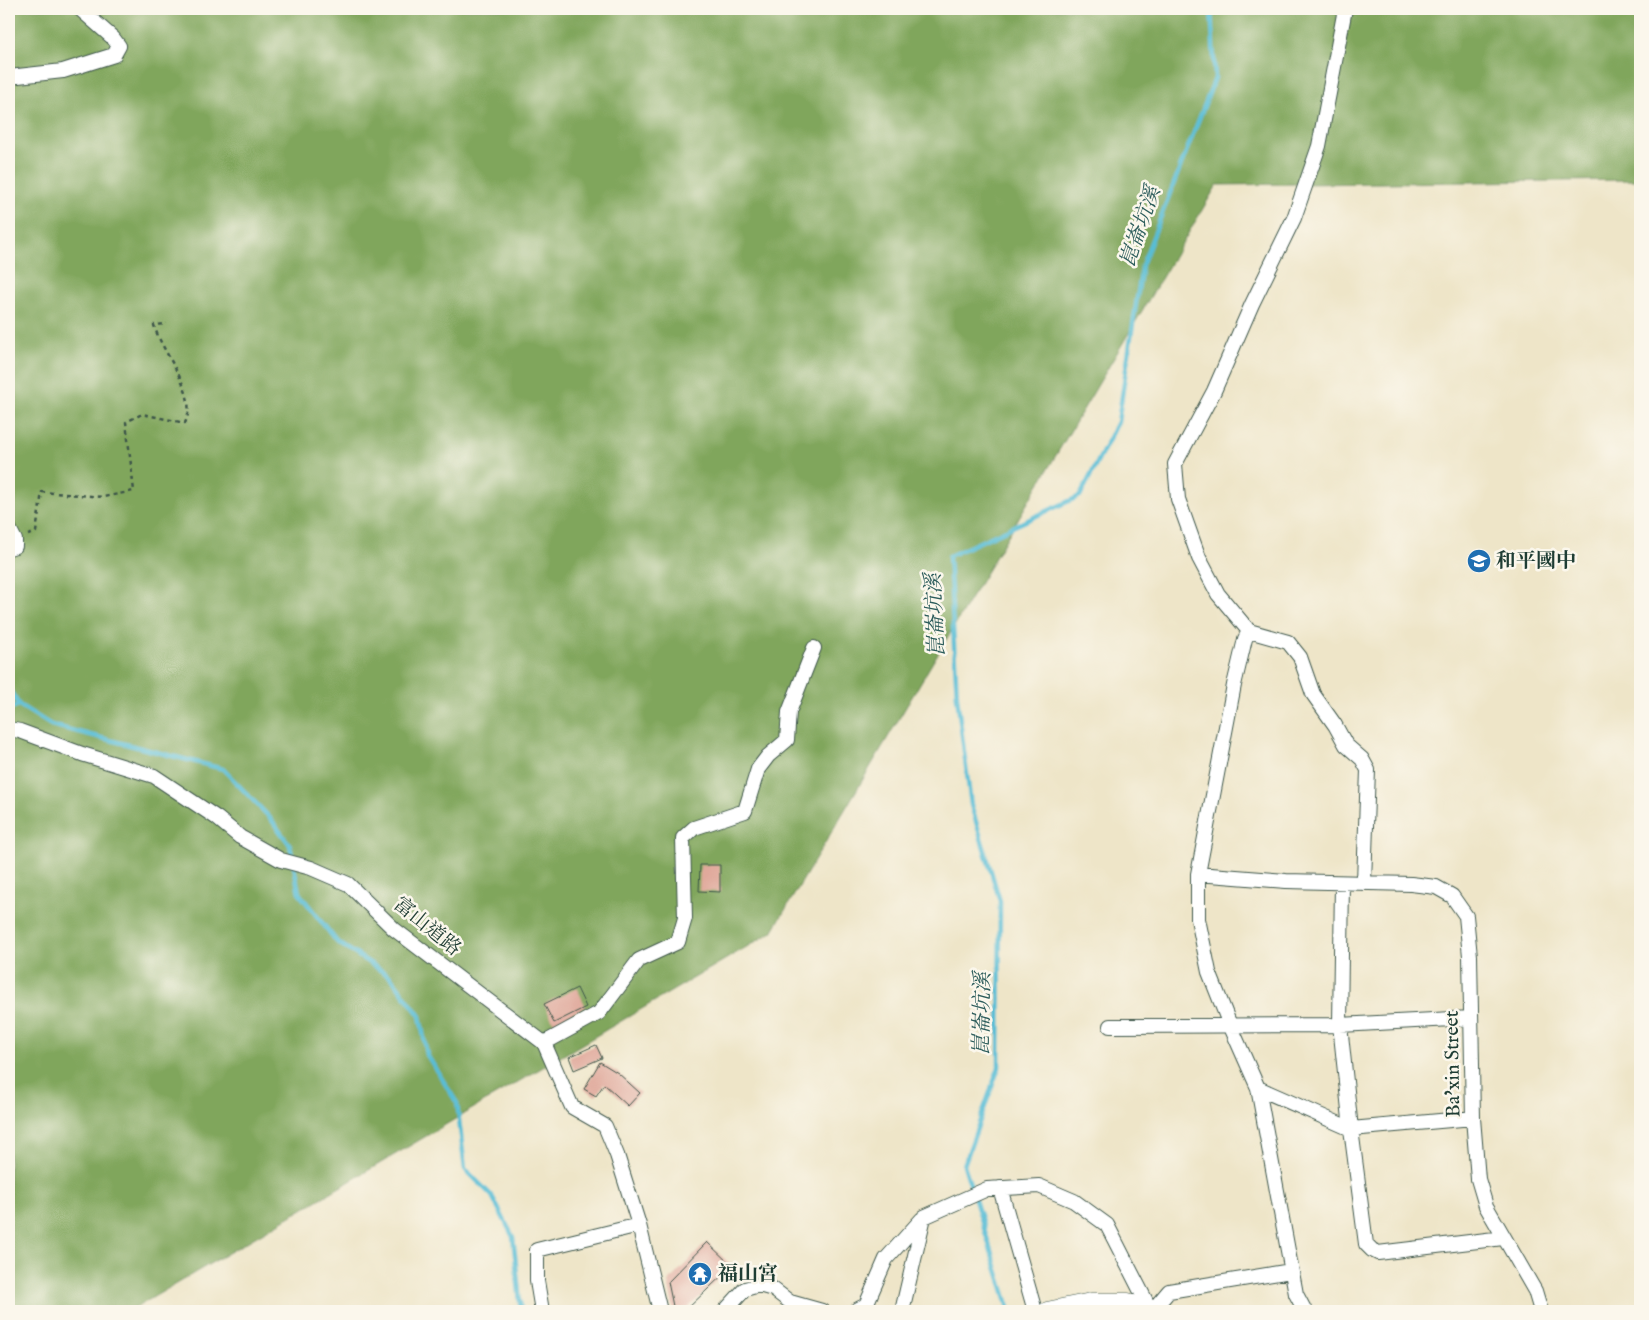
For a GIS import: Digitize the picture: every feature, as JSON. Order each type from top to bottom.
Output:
[{"type":"main road","points":[[1047,1311],[1092,1302],[1128,1302],[1151,1311]]},
{"type":"street","points":[[9,77],[63,71],[114,55],[119,46],[113,38],[80,9]]},
{"type":"street","points":[[1345,9],[1319,146],[1294,218],[1252,304],[1214,391],[1175,464],[1178,499],[1199,558],[1218,594],[1249,631],[1288,642],[1300,657],[1313,694],[1335,724],[1346,745],[1362,759],[1368,770],[1364,882]]},
{"type":"street","points":[[1249,631],[1245,639],[1234,685],[1198,874],[1198,919],[1209,972],[1258,1088],[1291,1271],[1296,1294],[1305,1311]]},
{"type":"street","points":[[544,1042],[599,1013],[638,960],[678,942],[685,918],[683,838],[694,828],[745,811],[758,769],[768,756],[787,740],[789,712],[814,648]]},
{"type":"street","name":"富山道路","points":[[9,729],[154,776],[217,818],[240,837],[281,860],[311,868],[348,884],[394,929],[544,1042],[572,1107],[606,1126],[639,1225],[660,1311]]},
{"type":"street","name":"Ba'xin Street","points":[[1198,874],[1286,881],[1364,882],[1436,887],[1452,896],[1466,916],[1470,956],[1473,1118],[1478,1179],[1486,1206],[1535,1290],[1541,1311]]},
{"type":"street","points":[[1342,883],[1340,1025],[1350,1129],[1366,1244],[1378,1253],[1503,1238]]},
{"type":"street","points":[[1110,1026],[1340,1025],[1472,1018]]},
{"type":"street","points":[[1258,1088],[1350,1129],[1473,1118]]},
{"type":"street","points":[[854,1311],[866,1305],[886,1259],[924,1217],[987,1189],[1039,1186],[1074,1201],[1107,1225],[1151,1311],[1169,1290],[1291,1271]]},
{"type":"street","points":[[1000,1188],[1035,1311]]},
{"type":"street","points":[[902,1311],[924,1217]]},
{"type":"street","points":[[542,1311],[537,1282],[537,1250],[639,1225]]},
{"type":"street","points":[[724,1311],[745,1289],[759,1285],[773,1289],[790,1302],[822,1311]]},
{"type":"path","points":[[11,539],[36,532],[42,492],[103,497],[134,491],[126,422],[142,414],[184,423],[189,414],[185,387],[157,336],[154,325],[167,324]]},
{"type":"green space","points":[[9,9],[1640,9],[1640,180],[1217,185],[772,932],[130,1311],[9,1311]]},
{"type":"building","points":[[700,865],[720,865],[720,892],[699,891]]},
{"type":"building","points":[[577,988],[586,1007],[554,1023],[544,1004]]},
{"type":"building","points":[[596,1045],[602,1058],[574,1070],[569,1057]]},
{"type":"building","points":[[600,1062],[618,1073],[640,1093],[628,1106],[604,1084],[596,1096],[584,1089]]},
{"type":"building","name":"福山宮","points":[[707,1242],[732,1266],[685,1311],[674,1311],[668,1282]]},
{"type":"waterway","name":"崑崙坑溪","points":[[1010,1311],[964,1165],[999,1067],[1000,901],[971,805],[957,697],[949,556],[1080,496],[1118,422],[1142,265],[1215,78],[1211,9]]},
{"type":"waterway","points":[[9,689],[19,705],[51,725],[223,769],[270,818],[290,845],[299,893],[337,942],[391,977],[420,1016],[427,1055],[457,1103],[465,1169],[492,1196],[513,1237],[521,1311]]},
{"type":"waterway","points":[[9,709],[19,705]]},
{"type":"place","name":"和平國中","points":[[1479,561]]},
{"type":"place","name":"福山宮","points":[[700,1274]]}]
